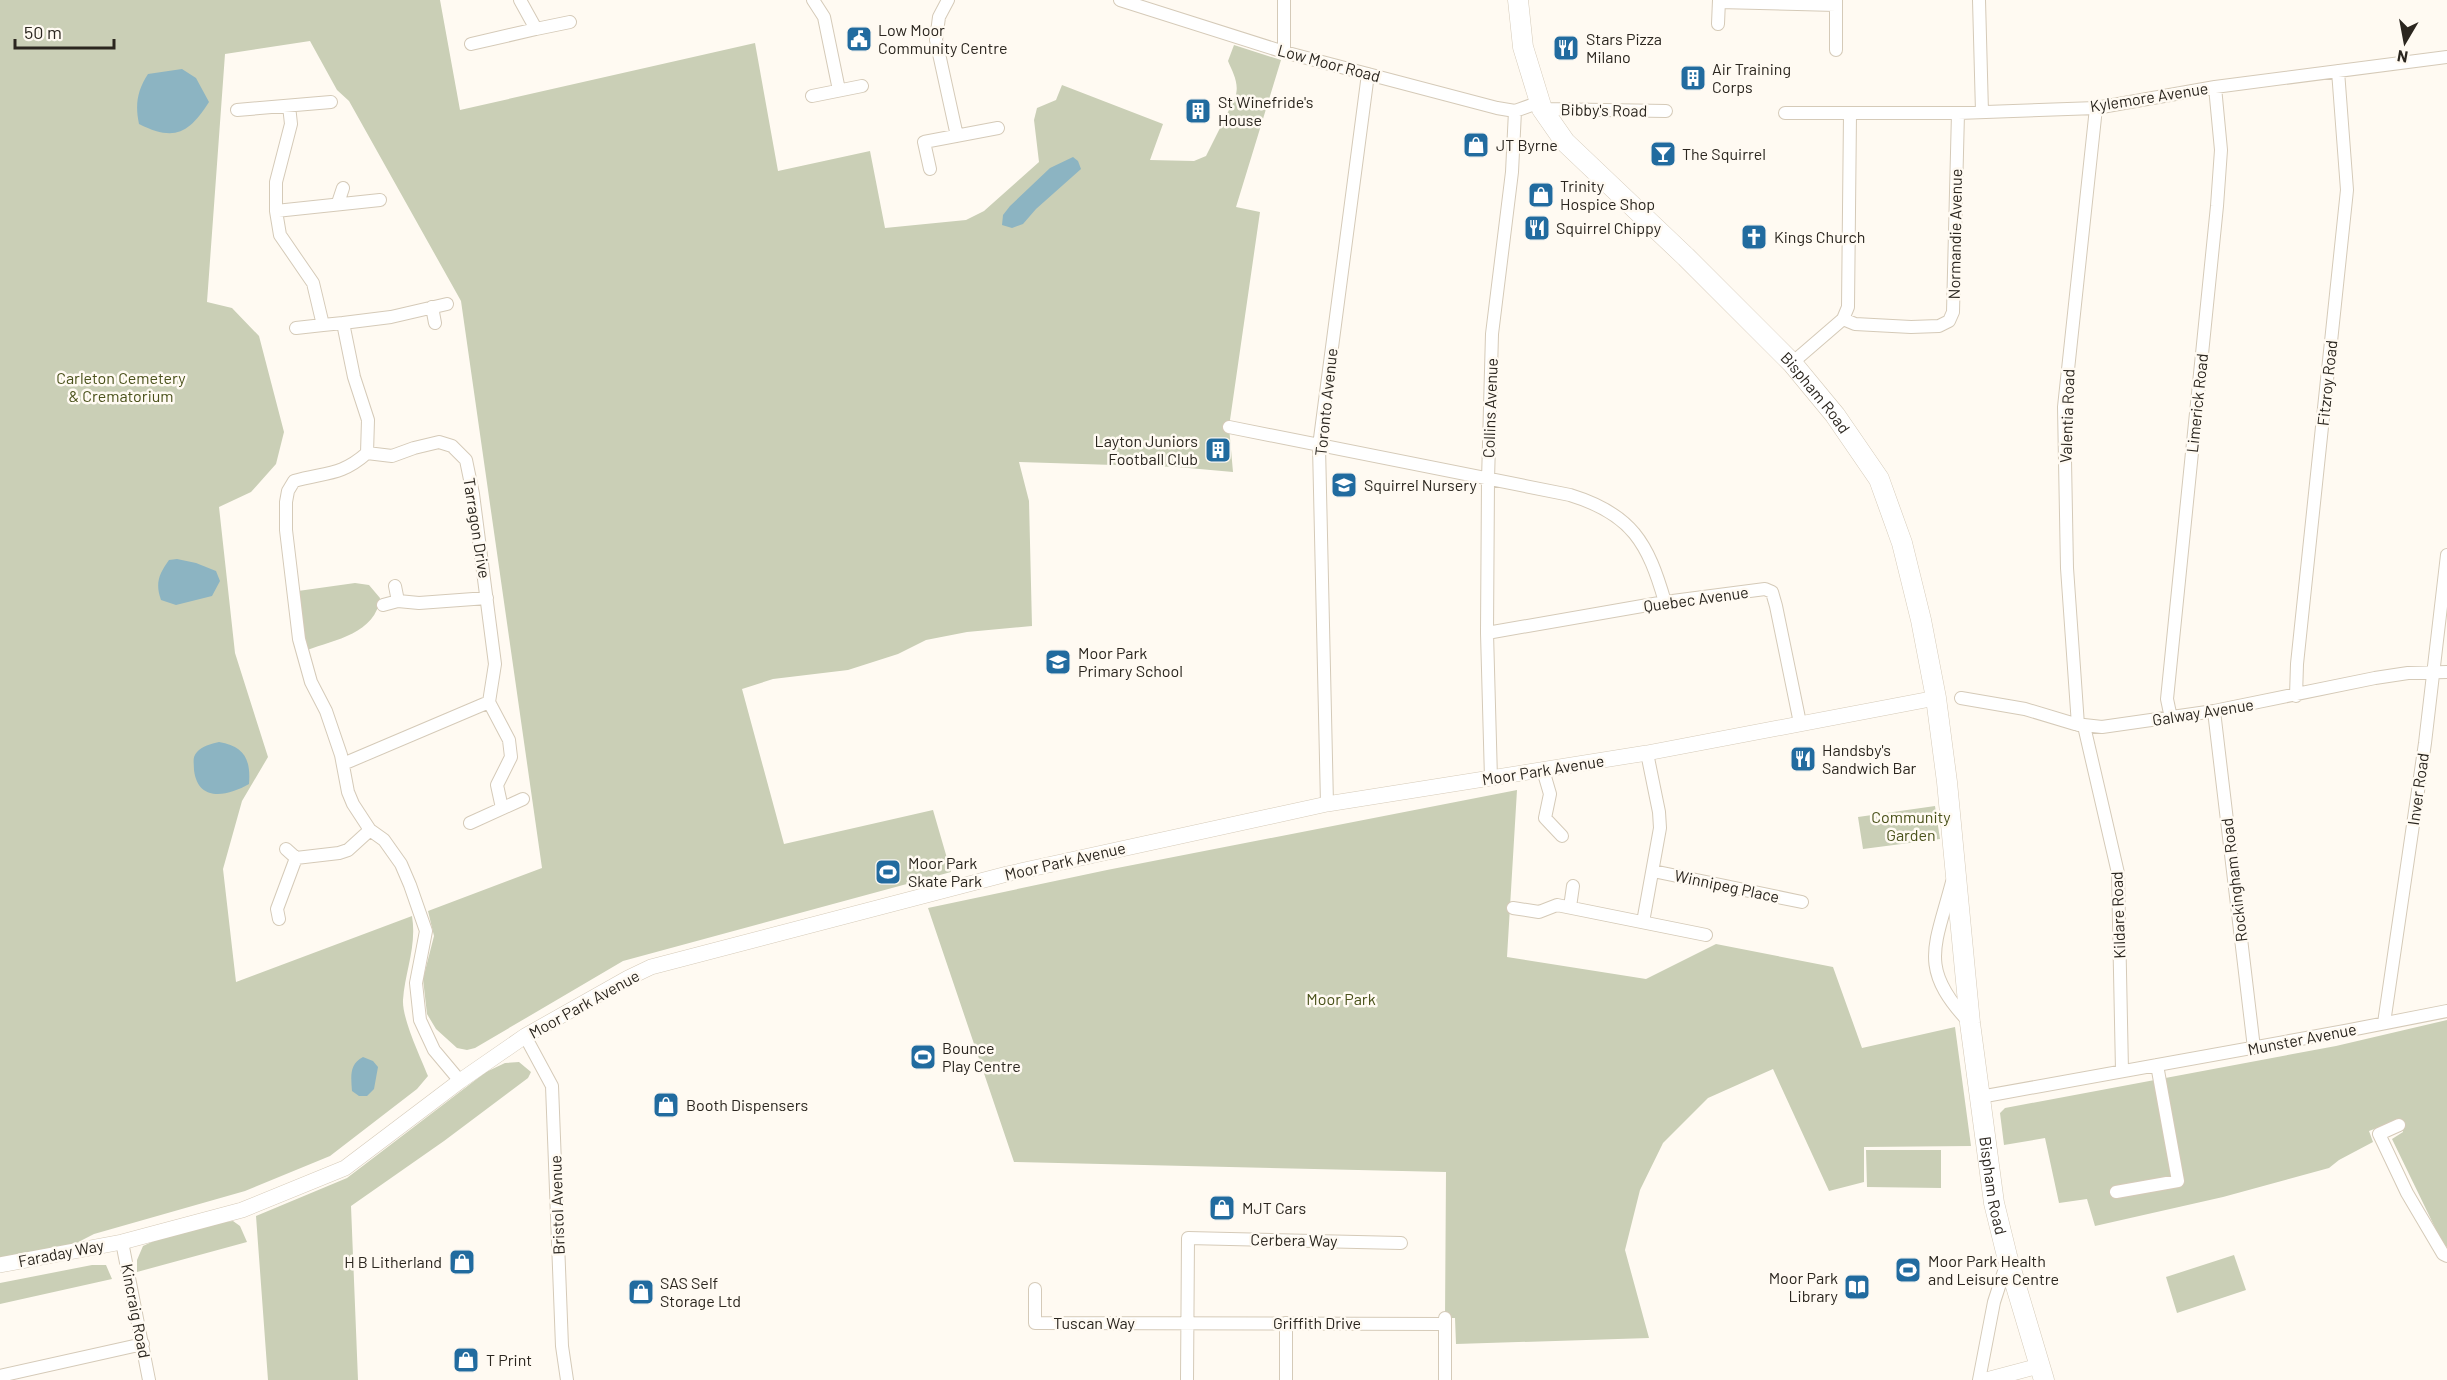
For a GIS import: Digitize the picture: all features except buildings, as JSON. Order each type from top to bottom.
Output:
[{"type":"main road","name":"Bispham Road","points":[[1518,0],[1523,47],[1541,106],[1564,142],[1686,257],[1792,363],[1835,415],[1879,480],[1902,543],[1922,620],[1947,773],[1970,1023],[1994,1203],[2041,1373]]},
{"type":"street","points":[[520,0],[536,29]]},
{"type":"street","points":[[813,0],[824,17],[839,90]]},
{"type":"street","points":[[948,0],[939,17],[936,39],[957,136]]},
{"type":"street","name":"Low Moor Road","points":[[1120,0],[1144,4],[1284,52],[1515,111]]},
{"type":"street","points":[[1284,0],[1284,52]]},
{"type":"street","points":[[1979,0],[1982,112]]},
{"type":"street","points":[[1718,24],[1719,1],[1836,2],[1836,50]]},
{"type":"street","points":[[471,44],[570,22]]},
{"type":"street","name":"Kylemore Avenue","points":[[1850,114],[2096,108],[2215,87],[2447,57]]},
{"type":"street","name":"Fitzroy Road","points":[[2296,696],[2297,664],[2348,190],[2338,71]]},
{"type":"street","name":"Toronto Avenue","points":[[1327,804],[1319,446],[1368,74]]},
{"type":"street","points":[[812,96],[862,86]]},
{"type":"street","name":"Limerick Road","points":[[2171,718],[2167,699],[2221,150],[2215,87]]},
{"type":"street","points":[[237,110],[331,102]]},
{"type":"street","points":[[289,106],[291,124],[276,182],[276,211],[280,235],[313,283],[323,325]]},
{"type":"street","points":[[1515,111],[1541,106]]},
{"type":"street","name":"Bibby's Road","points":[[1541,106],[1666,111]]},
{"type":"street","name":"Valentia Road","points":[[2081,725],[2067,568],[2064,407],[2096,108]]},
{"type":"street","name":"Collins Avenue","points":[[1491,778],[1488,480],[1492,334],[1512,172],[1515,111]]},
{"type":"street","points":[[1785,113],[1850,114],[1848,307],[1844,319],[1792,363]]},
{"type":"street","name":"Normandie Avenue","points":[[1844,319],[1855,324],[1911,327],[1940,326],[1949,321],[1953,312],[1958,113]]},
{"type":"street","points":[[930,169],[924,142],[998,128]]},
{"type":"street","points":[[338,203],[344,188]]},
{"type":"street","points":[[276,211],[380,200]]},
{"type":"street","points":[[296,328],[391,317],[447,304]]},
{"type":"street","points":[[432,307],[435,323]]},
{"type":"street","points":[[343,323],[354,376],[368,420],[367,453],[345,470],[294,481],[288,491],[286,530],[299,639],[311,682],[326,711],[352,804],[370,830],[384,840],[401,864],[410,885],[426,931],[416,983],[420,1020],[434,1050],[460,1081]]},
{"type":"street","points":[[1229,427],[1570,495],[1594,502],[1613,513],[1640,539],[1649,553],[1665,602]]},
{"type":"street","name":"Tarragon Drive","points":[[367,453],[392,456],[439,442],[452,446],[466,460],[495,664],[489,702]]},
{"type":"street","name":"Inver Road","points":[[2384,1023],[2447,555]]},
{"type":"street","points":[[395,586],[398,601]]},
{"type":"street","name":"Quebec Avenue","points":[[1488,633],[1665,602],[1765,589],[1772,592],[1800,723]]},
{"type":"street","points":[[383,605],[398,601],[419,603],[487,598]]},
{"type":"street","name":"Galway Avenue","points":[[1960,698],[2025,709],[2081,725],[2102,727],[2214,711],[2375,678],[2447,672]]},
{"type":"street","name":"Moor Park Avenue","points":[[122,1242],[251,1207],[345,1168],[460,1081],[525,1036],[628,978],[651,968],[997,876],[1327,804],[1647,753],[1936,698]]},
{"type":"street","points":[[342,764],[489,702],[509,740],[511,757],[497,785],[502,808]]},
{"type":"street","name":"Rockingham Road","points":[[2214,711],[2254,1048]]},
{"type":"street","name":"Kildare Road","points":[[2081,725],[2118,873],[2122,1071]]},
{"type":"street","name":"Winnipeg Place","points":[[1643,922],[1660,828],[1647,753]]},
{"type":"street","points":[[1543,770],[1550,794],[1545,818],[1562,836]]},
{"type":"street","points":[[470,823],[523,799]]},
{"type":"street","points":[[279,919],[277,909],[291,853],[339,853],[348,850],[370,830]]},
{"type":"street","name":"Bispham Road","points":[[1955,869],[1934,944],[1934,965],[1940,985],[1950,1002],[1970,1023]]},
{"type":"street","name":"Winnipeg Place","points":[[1653,871],[1802,902]]},
{"type":"street","points":[[1569,907],[1573,886]]},
{"type":"street","points":[[1513,908],[1539,912],[1557,905],[1706,935]]},
{"type":"street","name":"Munster Avenue","points":[[1980,1097],[2447,1011]]},
{"type":"street","name":"Bristol Avenue","points":[[525,1036],[552,1086],[562,1346],[567,1380]]},
{"type":"street","points":[[2116,1192],[2178,1181],[2157,1065]]},
{"type":"street","points":[[2399,1125],[2379,1134],[2407,1193],[2442,1254],[2447,1256]]},
{"type":"street","name":"Cerbera Way","points":[[1188,1324],[1188,1238],[1401,1243]]},
{"type":"street","name":"Faraday Way","points":[[0,1265],[122,1242]]},
{"type":"street","name":"Kincraig Road","points":[[122,1242],[149,1380]]},
{"type":"street","points":[[1979,1380],[1994,1302],[2008,1259]]},
{"type":"street","name":"Tuscan Way","points":[[1035,1289],[1035,1323],[1188,1324]]},
{"type":"street","name":"Griffith Drive","points":[[1188,1324],[1445,1321],[1445,1380]]},
{"type":"street","points":[[1286,1323],[1286,1380]]},
{"type":"street","points":[[1187,1380],[1188,1324]]},
{"type":"street","points":[[0,1376],[143,1344]]},
{"type":"street","points":[[1986,1380],[2041,1373]]},
{"type":"green space","name":"Carleton Cemetery & Crematorium","points":[[0,0],[440,0],[460,110],[755,43],[778,171],[870,151],[885,228],[966,220],[984,211],[1039,162],[1034,120],[1037,108],[1056,100],[1062,85],[1163,124],[1150,160],[1194,161],[1206,156],[1235,98],[1236,83],[1228,61],[1234,45],[1281,60],[1236,207],[1260,212],[1229,427],[1233,472],[1177,467],[1019,462],[1029,501],[1032,626],[967,632],[926,640],[898,654],[848,670],[773,679],[742,689],[784,844],[933,810],[951,872],[623,961],[475,1048],[467,1050],[457,1048],[436,1029],[427,1014],[423,979],[434,936],[428,911],[542,868],[461,301],[349,101],[337,90],[310,41],[225,54],[207,302],[232,308],[259,336],[284,432],[276,464],[251,492],[219,507],[235,653],[268,757],[242,801],[223,869],[236,982],[412,916],[413,938],[403,1000],[409,1028],[428,1076],[417,1089],[330,1156],[245,1191],[94,1234],[55,1254],[0,1265]]},
{"type":"green space","points":[[355,583],[369,585],[380,598],[377,610],[371,619],[353,633],[307,650],[298,591]]},
{"type":"green space","name":"Moor Park","points":[[1517,790],[1507,957],[1646,979],[1716,944],[1833,967],[1862,1048],[1955,1027],[1971,1146],[1864,1147],[1864,1182],[1829,1191],[1773,1069],[1708,1098],[1663,1143],[1640,1190],[1625,1250],[1649,1338],[1456,1344],[1455,1318],[1445,1318],[1446,1172],[1014,1162],[928,908],[1107,870]]},
{"type":"green space","name":"Community Garden","points":[[1935,806],[1940,839],[1863,849],[1858,817]]},
{"type":"green space","points":[[2447,1020],[2447,1247],[2443,1244],[2392,1139],[2403,1132],[2400,1119],[2369,1131],[2373,1142],[2339,1160],[2329,1168],[2223,1197],[2095,1226],[2087,1199],[2059,1203],[2045,1138],[2004,1145],[2000,1113],[2005,1108],[2336,1046]]},
{"type":"green space","points":[[519,1062],[531,1072],[528,1078],[444,1141],[351,1206],[358,1380],[268,1380],[256,1216],[347,1178],[486,1072],[505,1063]]},
{"type":"green space","points":[[1866,1150],[1941,1150],[1941,1188],[1867,1187]]},
{"type":"green space","points":[[233,1221],[240,1226],[247,1242],[137,1272],[137,1260],[143,1246],[187,1229]]},
{"type":"green space","points":[[2234,1255],[2246,1290],[2177,1313],[2166,1277]]},
{"type":"green space","points":[[92,1265],[106,1265],[112,1279],[0,1304],[0,1283]]},
{"type":"water","points":[[182,69],[196,78],[209,102],[202,113],[188,127],[172,133],[162,133],[139,124],[138,98],[141,86],[148,74]]},
{"type":"water","points":[[1073,157],[1078,161],[1081,169],[1036,209],[1023,224],[1012,228],[1002,225],[1003,215],[1010,206],[1050,168]]},
{"type":"water","points":[[177,559],[216,571],[220,581],[212,596],[176,605],[161,600],[158,589],[160,574],[169,560]]},
{"type":"water","points":[[219,742],[235,747],[244,755],[249,767],[249,784],[232,792],[215,794],[201,788],[194,770],[194,760],[195,754],[201,748]]},
{"type":"water","points":[[363,1057],[373,1061],[378,1067],[374,1089],[367,1096],[359,1096],[352,1091],[351,1076],[355,1063]]},
{"type":"place","name":"Low Moor Community Centre","points":[[859,39]]},
{"type":"place","name":"Stars Pizza Milano","points":[[1566,48]]},
{"type":"place","name":"Air Training Corps","points":[[1693,78]]},
{"type":"place","name":"St Winefride's House","points":[[1198,111]]},
{"type":"place","name":"JT Byrne","points":[[1476,145]]},
{"type":"place","name":"The Squirrel","points":[[1663,154]]},
{"type":"place","name":"Trinity Hospice Shop","points":[[1541,195]]},
{"type":"place","name":"Squirrel Chippy","points":[[1537,228]]},
{"type":"place","name":"Kings Church","points":[[1754,237]]},
{"type":"place","name":"Layton Juniors Football Club","points":[[1218,450]]},
{"type":"place","name":"Squirrel Nursery","points":[[1344,485]]},
{"type":"place","name":"Moor Park Primary School","points":[[1058,662]]},
{"type":"place","name":"Handsby's Sandwich Bar","points":[[1803,759]]},
{"type":"place","name":"Moor Park Skate Park","points":[[888,872]]},
{"type":"place","name":"Bounce Play Centre","points":[[923,1057]]},
{"type":"place","name":"Booth Dispensers","points":[[666,1105]]},
{"type":"place","name":"MJT Cars","points":[[1222,1208]]},
{"type":"place","name":"H B Litherland","points":[[462,1262]]},
{"type":"place","name":"Moor Park Health and Leisure Centre","points":[[1908,1270]]},
{"type":"place","name":"Moor Park Library","points":[[1857,1287]]},
{"type":"place","name":"SAS Self Storage Ltd","points":[[641,1292]]},
{"type":"place","name":"T Print","points":[[466,1360]]}]
